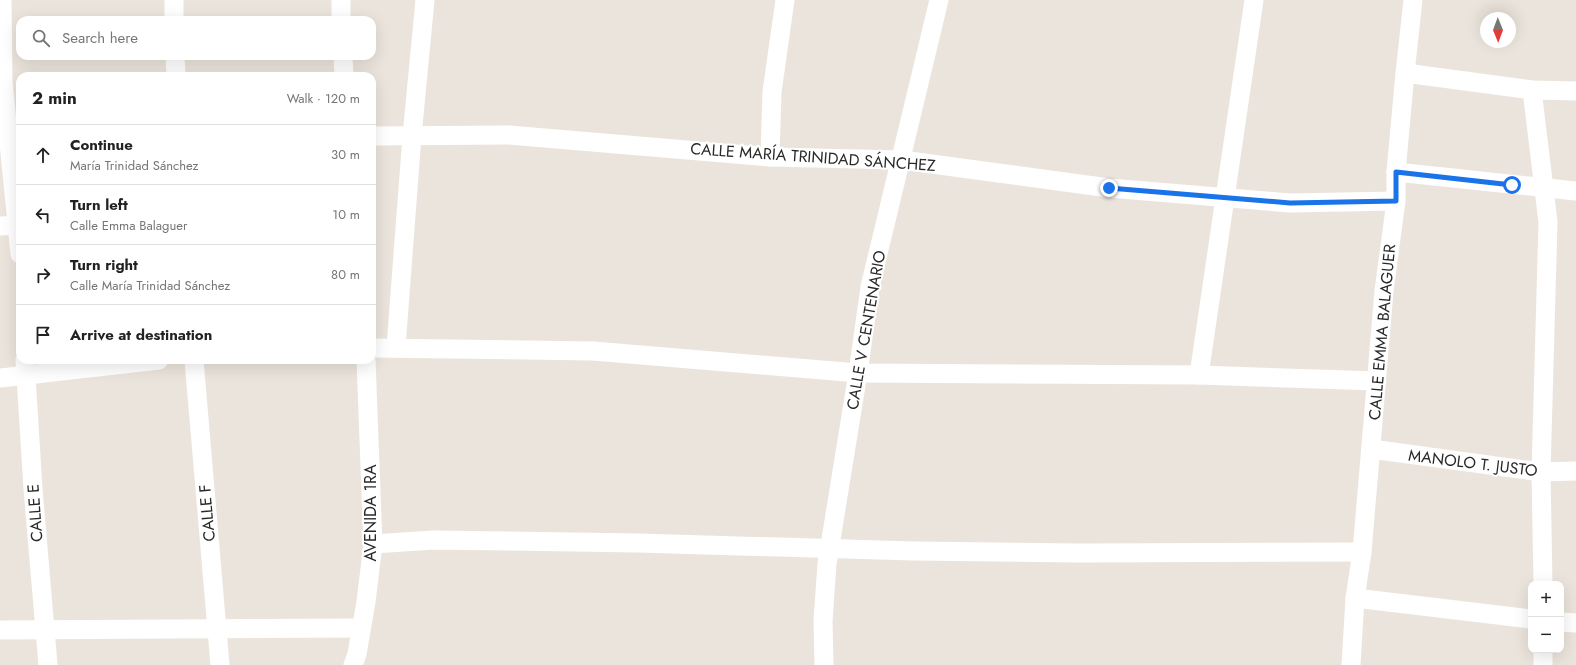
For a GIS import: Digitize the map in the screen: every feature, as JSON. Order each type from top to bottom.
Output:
[{"type":"street","points":[[2,0],[16,187]]},
{"type":"street","points":[[174,0],[174,16]]},
{"type":"street","points":[[341,0],[341,16]]},
{"type":"street","points":[[396,347],[424,0]]},
{"type":"street","points":[[770,157],[772,92],[785,0]]},
{"type":"street","name":"CALLE V CENTENARIO","points":[[824,665],[823,621],[830,548],[870,287],[902,160],[939,0]]},
{"type":"street","points":[[1198,375],[1226,198],[1254,0]]},
{"type":"street","name":"CALLE EMMA BALAGUER","points":[[1351,665],[1355,598],[1362,552],[1384,291],[1396,201],[1396,172],[1413,0]]},
{"type":"street","points":[[175,60],[176,72]]},
{"type":"street","points":[[343,60],[344,72]]},
{"type":"street","points":[[1405,73],[1532,90],[1576,91]]},
{"type":"street","points":[[1532,90],[1548,222],[1541,472],[1543,581]]},
{"type":"street","name":"CALLE MARÍA TRINIDAD SÁNCHEZ","points":[[376,136],[509,135],[770,157],[902,160],[1109,188],[1226,198],[1290,203],[1396,201]]},
{"type":"street","points":[[1396,172],[1576,191]]},
{"type":"street","points":[[0,226],[16,226]]},
{"type":"street","points":[[376,348],[593,351],[858,373],[1198,375],[1377,381]]},
{"type":"street","points":[[0,378],[26,367],[83,364]]},
{"type":"street","name":"CALLE F","points":[[194,364],[220,665]]},
{"type":"street","name":"AVENIDA 1RA","points":[[353,665],[357,654],[366,602],[373,544],[366,364]]},
{"type":"street","name":"CALLE E","points":[[26,367],[44,630],[48,665]]},
{"type":"street","name":"MANOLO T. JUSTO","points":[[1371,449],[1541,472],[1576,471]]},
{"type":"street","points":[[373,544],[434,540],[912,551],[1080,553],[1362,552]]},
{"type":"street","points":[[1355,598],[1528,619]]},
{"type":"street","points":[[1564,622],[1576,623]]},
{"type":"street","points":[[0,630],[361,628]]},
{"type":"street","points":[[1543,653],[1543,665]]},
{"type":"route","points":[[1109,188],[1290,203],[1396,201],[1396,172],[1512,185]]}]
